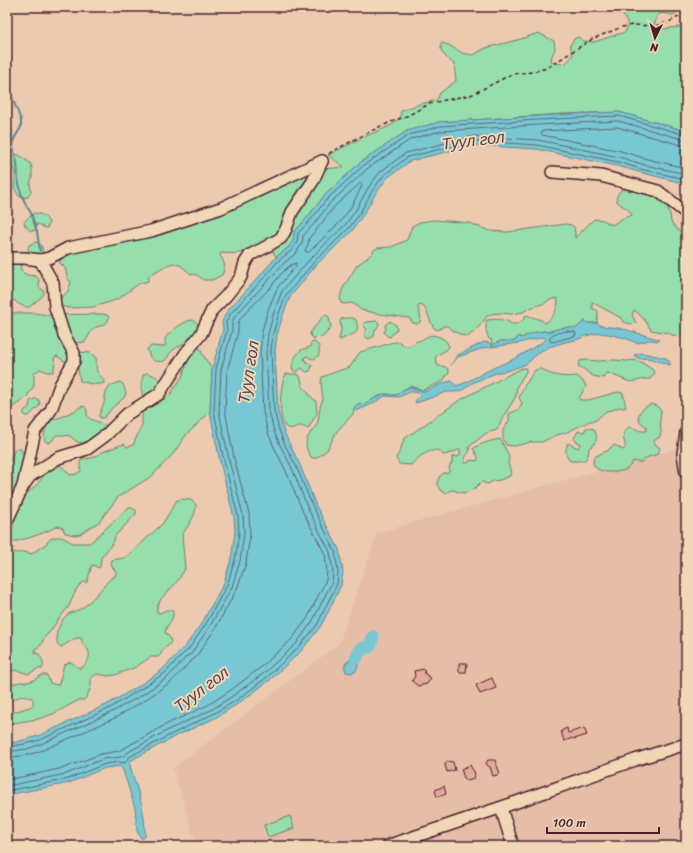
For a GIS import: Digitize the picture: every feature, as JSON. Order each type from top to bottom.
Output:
[{"type":"street","points":[[7,259],[24,258],[40,260],[49,258],[68,248],[152,231],[221,208],[322,161]]},
{"type":"street","points":[[7,521],[23,486],[30,476],[58,458],[86,449],[106,435],[127,414],[159,394],[185,354],[201,334],[212,310],[226,296],[241,277],[245,263],[250,254],[282,238],[292,212],[313,182],[322,161]]},
{"type":"street","points":[[552,172],[601,176],[658,191],[686,213]]},
{"type":"street","points":[[23,486],[35,431],[51,410],[60,385],[74,361],[74,353],[64,335],[55,306],[53,283],[40,260]]},
{"type":"street","points":[[686,432],[683,454],[686,473]]},
{"type":"street","points":[[387,846],[501,808],[635,760],[686,744]]},
{"type":"street","points":[[501,808],[513,846]]},
{"type":"path","points":[[322,161],[331,152],[379,127],[409,115],[429,104],[471,95],[512,74],[532,72],[547,68],[592,40],[622,27],[633,25],[655,26],[669,22],[686,13]]},
{"type":"shaded area","points":[[686,446],[686,846],[197,846],[173,768],[339,644],[377,533]]},
{"type":"green space","points":[[619,7],[678,7],[676,13],[673,15],[659,14],[656,18],[654,27],[657,30],[686,26],[686,131],[619,112],[439,122],[407,131],[361,162],[324,196],[295,231],[293,241],[288,248],[276,257],[269,244],[246,252],[221,253],[220,255],[224,265],[222,275],[212,280],[204,280],[197,275],[191,274],[180,265],[172,263],[149,276],[148,281],[140,283],[118,299],[110,302],[93,307],[68,308],[61,306],[58,301],[68,291],[71,282],[68,279],[65,268],[59,262],[68,253],[146,237],[312,170],[344,167],[328,155],[392,125],[400,118],[401,111],[437,100],[440,93],[456,81],[454,64],[442,52],[441,43],[449,45],[462,53],[473,55],[486,48],[538,33],[554,41],[555,49],[551,58],[552,62],[559,64],[564,63],[569,60],[573,54],[570,45],[574,39],[578,37],[584,41],[594,42],[625,32],[627,28],[627,21]]},
{"type":"green space","points":[[16,154],[30,163],[32,167],[32,178],[30,184],[31,191],[28,197],[22,198],[19,196],[14,187],[15,176],[11,159]]},
{"type":"green space","points":[[622,189],[633,189],[664,200],[670,214],[671,222],[678,230],[686,235],[686,334],[675,336],[669,333],[651,330],[644,319],[634,310],[632,315],[636,323],[632,324],[623,322],[621,318],[592,302],[592,308],[598,311],[597,323],[588,323],[585,321],[576,328],[572,327],[547,332],[536,332],[521,338],[517,338],[515,342],[501,341],[492,345],[492,340],[489,339],[487,332],[487,320],[495,319],[517,324],[524,319],[526,315],[541,320],[545,323],[555,312],[558,298],[549,300],[523,312],[512,314],[491,314],[486,317],[475,331],[467,337],[457,333],[447,326],[444,326],[438,330],[435,329],[423,306],[419,305],[418,307],[421,318],[420,322],[417,324],[413,323],[409,318],[361,310],[354,304],[341,303],[340,298],[342,290],[357,265],[377,248],[391,247],[407,240],[412,226],[420,222],[433,220],[469,223],[490,231],[507,232],[566,224],[574,227],[575,238],[594,219],[603,220],[612,225],[623,218],[632,215],[617,201],[616,198]]},
{"type":"green space","points":[[34,213],[47,219],[49,223],[47,228],[37,224],[35,230],[32,231],[27,228],[24,222]]},
{"type":"green space","points":[[36,242],[41,245],[43,251],[42,254],[29,254],[29,245]]},
{"type":"green space","points":[[7,261],[21,262],[22,265],[20,266],[22,272],[27,275],[36,276],[39,280],[39,287],[43,290],[44,294],[30,307],[25,307],[14,300],[10,300],[7,304]]},
{"type":"green space","points":[[12,313],[35,313],[48,315],[103,314],[109,317],[105,324],[93,329],[85,342],[74,343],[70,360],[64,361],[57,356],[54,358],[55,363],[53,372],[40,369],[34,373],[34,386],[26,398],[7,411],[7,315]]},
{"type":"green space","points":[[324,315],[329,317],[331,328],[325,335],[320,338],[318,336],[314,339],[310,333]]},
{"type":"green space","points":[[353,318],[356,320],[358,328],[355,333],[340,340],[340,321],[341,319]]},
{"type":"green space","points":[[191,320],[198,325],[197,331],[192,339],[174,349],[164,361],[154,361],[150,357],[147,349],[151,346],[162,347],[166,345],[165,339],[169,334]]},
{"type":"green space","points":[[377,321],[379,323],[374,336],[369,339],[365,337],[365,332],[367,329],[363,325],[364,323]]},
{"type":"green space","points":[[390,321],[396,325],[397,329],[390,337],[384,332],[386,329],[385,325]]},
{"type":"green space","points":[[432,335],[442,338],[449,347],[438,354],[435,358],[438,366],[448,369],[448,375],[444,380],[423,390],[410,386],[396,395],[386,394],[362,405],[360,403],[355,406],[353,414],[337,431],[327,450],[316,458],[312,458],[308,453],[306,444],[307,438],[318,421],[320,406],[323,400],[321,383],[322,377],[350,367],[360,352],[393,342],[400,342],[405,346],[408,346]]},
{"type":"green space","points":[[315,342],[319,346],[319,355],[315,359],[307,356],[304,359],[312,366],[310,371],[306,372],[302,368],[296,372],[293,370],[292,366],[297,354],[301,350],[310,347],[311,343]]},
{"type":"green space","points":[[195,346],[200,348],[212,369],[210,412],[186,435],[173,454],[152,476],[118,497],[99,522],[80,534],[74,535],[65,533],[63,528],[58,526],[46,532],[7,543],[7,468],[15,449],[20,448],[24,456],[23,496],[38,483],[49,467],[59,465],[63,467],[70,475],[76,474],[81,471],[80,463],[83,458],[92,458],[105,451],[124,444],[127,447],[133,445],[142,425],[142,413],[145,408],[155,405],[170,395],[182,377]]},
{"type":"green space","points":[[79,352],[91,353],[96,358],[97,371],[104,379],[104,383],[95,384],[80,381],[77,363]]},
{"type":"green space","points":[[633,360],[641,362],[655,373],[650,379],[630,382],[608,373],[605,374],[603,378],[595,377],[578,366],[580,361]]},
{"type":"green space","points":[[522,368],[526,368],[526,372],[517,386],[516,396],[497,430],[486,433],[469,447],[470,451],[465,459],[465,463],[468,463],[470,460],[477,461],[478,456],[473,449],[489,441],[500,439],[509,458],[508,463],[511,473],[510,476],[488,484],[481,482],[474,489],[464,493],[452,490],[445,493],[440,490],[437,484],[439,477],[450,471],[449,467],[452,463],[452,457],[458,457],[460,455],[460,449],[443,455],[439,450],[430,452],[417,459],[411,465],[399,464],[396,458],[404,439],[460,400]]},
{"type":"green space","points":[[539,369],[558,376],[577,376],[586,386],[579,398],[580,400],[588,400],[618,392],[623,393],[626,407],[619,407],[606,411],[595,421],[590,421],[542,442],[530,442],[514,446],[506,445],[503,439],[503,430],[509,421],[509,414],[519,409],[522,403],[519,398],[523,388],[535,370]]},
{"type":"green space","points":[[147,373],[154,375],[159,379],[160,387],[152,394],[143,398],[141,387],[143,375]]},
{"type":"green space","points":[[286,374],[296,374],[300,376],[303,387],[316,401],[317,413],[308,429],[300,426],[287,428],[284,424],[280,402],[282,385]]},
{"type":"green space","points":[[120,382],[123,384],[126,393],[124,398],[112,408],[104,418],[100,418],[99,415],[104,403],[106,392],[110,386]]},
{"type":"green space","points":[[38,399],[40,403],[39,406],[29,416],[25,416],[24,411],[29,407],[30,401]]},
{"type":"green space","points":[[651,404],[657,406],[661,411],[661,433],[659,438],[654,441],[660,448],[658,454],[648,457],[641,462],[633,461],[628,468],[621,471],[607,472],[595,467],[593,463],[594,457],[609,450],[615,445],[623,450],[624,449],[624,431],[629,427],[646,431],[647,427],[642,424],[638,417],[642,410]]},
{"type":"green space","points":[[84,406],[90,419],[106,426],[107,431],[92,441],[83,443],[77,442],[70,436],[60,435],[56,435],[52,441],[48,443],[45,441],[46,423]]},
{"type":"green space","points":[[586,428],[594,429],[597,437],[596,442],[589,448],[588,455],[585,460],[570,461],[566,452],[568,443],[578,448],[581,444],[574,438],[578,431],[584,432]]},
{"type":"green space","points":[[177,500],[191,500],[196,505],[193,517],[182,535],[185,569],[176,583],[161,599],[157,607],[157,612],[160,613],[166,610],[173,611],[172,618],[165,632],[170,638],[171,642],[168,646],[164,648],[158,657],[151,657],[136,667],[115,675],[108,676],[97,674],[91,678],[91,687],[84,700],[79,700],[53,714],[38,719],[7,724],[7,714],[30,707],[33,702],[32,698],[21,696],[7,702],[7,685],[28,682],[42,675],[47,675],[50,683],[57,685],[59,684],[64,665],[71,662],[79,668],[83,667],[89,658],[89,652],[82,644],[81,638],[76,638],[61,647],[57,642],[57,632],[63,620],[69,614],[86,605],[111,578],[116,575],[111,562],[112,560],[124,558],[131,553],[163,523]]},
{"type":"green space","points":[[129,507],[136,510],[136,514],[115,536],[114,541],[101,558],[100,567],[98,568],[92,565],[87,582],[83,582],[77,588],[69,606],[44,638],[41,645],[35,649],[35,653],[39,654],[43,662],[42,669],[37,669],[29,674],[15,670],[7,676],[7,551],[32,554],[46,544],[50,539],[56,537],[62,537],[73,543],[90,543]]},
{"type":"green space","points":[[290,816],[294,828],[268,837],[264,825]]},
{"type":"water","name":"Туул гол","points":[[619,112],[686,131],[686,184],[617,166],[536,149],[474,145],[410,161],[387,178],[352,231],[317,264],[290,297],[277,335],[275,351],[278,411],[283,429],[300,465],[316,506],[339,549],[343,572],[341,585],[320,627],[302,650],[270,680],[239,703],[215,718],[174,737],[130,761],[130,766],[143,809],[145,827],[144,838],[141,838],[137,831],[135,808],[123,770],[120,766],[105,768],[69,783],[7,795],[7,744],[38,736],[108,704],[162,670],[185,647],[203,621],[224,583],[231,559],[235,532],[234,517],[220,462],[210,412],[212,369],[223,329],[222,322],[227,311],[276,257],[288,248],[293,241],[295,231],[324,196],[361,162],[407,131],[439,122]]},
{"type":"water","points":[[585,321],[588,323],[597,323],[602,326],[628,330],[659,340],[650,340],[637,343],[625,338],[608,334],[599,333],[585,336],[549,347],[541,351],[526,364],[486,377],[472,383],[463,390],[446,392],[416,403],[415,402],[421,394],[410,392],[399,397],[385,396],[370,405],[356,411],[353,410],[355,406],[360,403],[363,405],[383,394],[396,395],[410,387],[426,391],[451,381],[456,386],[465,383],[516,358],[546,339],[544,337],[519,343],[484,348],[458,357],[451,365],[456,356],[484,342],[492,345],[501,341],[515,341],[519,336],[521,338],[536,332],[547,332],[572,327],[576,328]]},
{"type":"water","points":[[642,353],[666,358],[670,362],[670,365],[650,358],[638,358],[634,355]]},
{"type":"water","points":[[356,658],[358,665],[356,671],[351,673],[346,672],[346,662]]},
{"type":"building","points":[[459,663],[467,663],[466,672],[459,672]]},
{"type":"building","points":[[424,669],[425,674],[431,678],[427,684],[418,686],[412,681],[415,676],[414,671]]},
{"type":"building","points":[[492,678],[496,688],[480,694],[476,685]]},
{"type":"building","points":[[567,728],[568,733],[584,728],[587,735],[564,741],[561,731]]},
{"type":"building","points":[[488,760],[495,760],[500,774],[493,776],[490,767],[486,763]]},
{"type":"building","points":[[447,761],[453,762],[455,770],[447,772],[445,765]]},
{"type":"building","points":[[470,765],[475,776],[473,779],[468,781],[464,778],[461,769]]},
{"type":"building","points":[[444,786],[446,794],[437,797],[435,790]]},
{"type":"waterway","points":[[7,77],[12,97],[21,120],[21,127],[14,139],[13,147],[17,163],[18,179],[21,193],[31,213],[37,232],[40,251]]},
{"type":"waterway","points":[[356,658],[361,649],[370,646],[373,637]]}]
